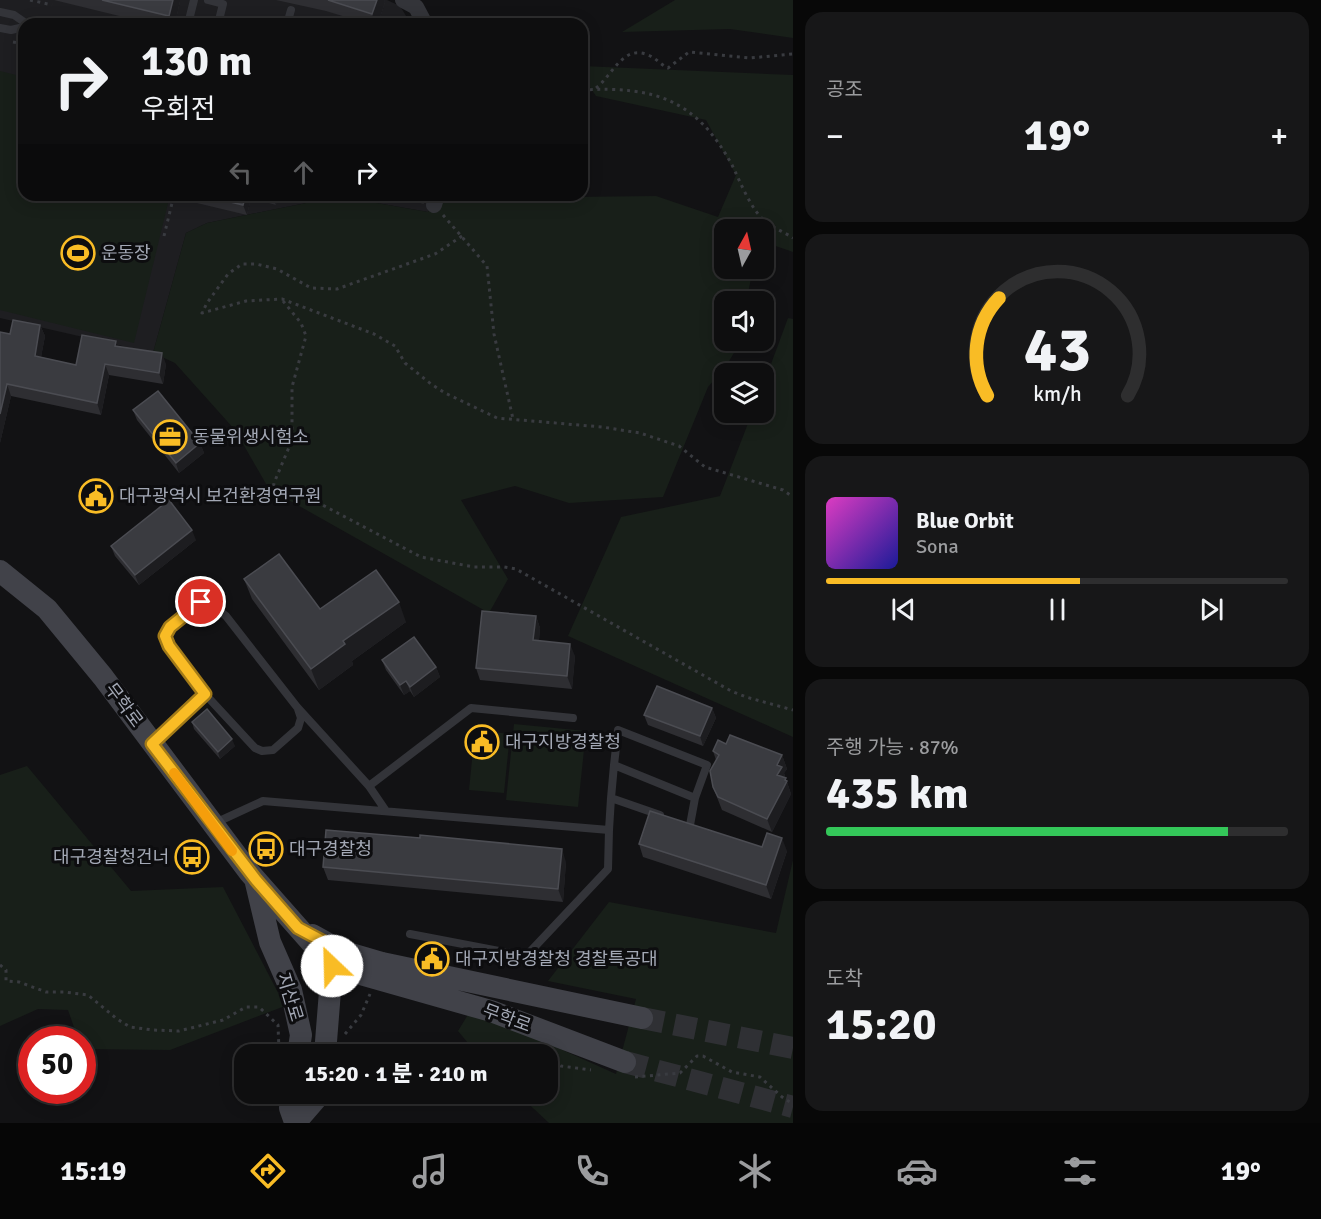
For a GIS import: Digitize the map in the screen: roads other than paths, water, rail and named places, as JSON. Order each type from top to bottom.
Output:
[{"type":"main road","name":"무학로","points":[[0,571],[46,609],[103,677],[256,880],[298,928],[330,955],[491,1011],[628,1070]]},
{"type":"main road","name":"무학로","points":[[256,880],[270,942]]},
{"type":"main road","name":"지산로","points":[[270,942],[291,990],[301,1035],[300,1044]]},
{"type":"main road","name":"무학로","points":[[330,955],[341,951],[382,963],[642,1018]]},
{"type":"main road","name":"지산로","points":[[326,1044],[330,955]]},
{"type":"main road","points":[[290,1104],[295,1122],[311,1104]]},
{"type":"street","points":[[403,0],[416,6],[422,18]]},
{"type":"lane","points":[[190,18],[194,0]]},
{"type":"lane","points":[[208,0],[223,4],[220,18]]},
{"type":"lane","points":[[289,18],[291,10]]},
{"type":"lane","points":[[0,12],[18,18]]},
{"type":"lane","points":[[0,28],[18,28]]},
{"type":"lane","points":[[297,707],[301,718],[298,728],[273,750],[262,751],[251,743],[205,694],[169,646],[165,636],[170,627],[201,602],[210,604],[226,616],[297,707],[369,786],[386,811]]},
{"type":"lane","points":[[152,744],[205,694]]},
{"type":"lane","points":[[369,786],[471,708],[573,718]]},
{"type":"lane","points":[[410,934],[526,956],[608,869],[611,798],[618,730],[706,765],[695,798],[690,825]]},
{"type":"lane","points":[[614,765],[695,798]]},
{"type":"lane","points":[[611,798],[667,817]]},
{"type":"lane","points":[[212,824],[263,801],[609,830]]},
{"type":"lane","points":[[678,821],[699,828]]},
{"type":"tunnel","points":[[642,1018],[793,1048]]},
{"type":"tunnel","points":[[625,1062],[793,1107]]},
{"type":"place","name":"운동장","points":[[78,253]]},
{"type":"place","name":"동물위생시험소","points":[[170,437]]},
{"type":"place","name":"대구광역시 보건환경연구원","points":[[96,496]]},
{"type":"place","name":"대구지방경찰청","points":[[482,742]]},
{"type":"place","name":"대구경찰청","points":[[266,849]]},
{"type":"place","name":"대구경찰청건너","points":[[192,857]]},
{"type":"place","name":"대구지방경찰청 경찰특공대","points":[[432,959]]}]
